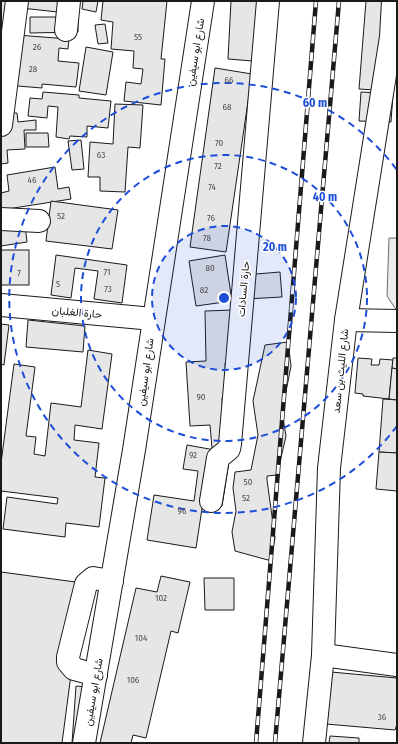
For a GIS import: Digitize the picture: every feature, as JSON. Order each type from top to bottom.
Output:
[{"type":"street","points":[[1,124],[17,1]]},
{"type":"street","points":[[66,30],[69,1]]},
{"type":"street","name":"شارع ابو سيفين","points":[[84,743],[134,450],[203,1]]},
{"type":"street","name":"حارة السادات","points":[[211,501],[216,462],[218,458],[229,449],[230,444],[268,1]]},
{"type":"street","name":"شارع الليث بن سعد","points":[[314,743],[323,655],[329,468],[346,320],[394,37],[394,1]]},
{"type":"street","points":[[1,219],[39,221]]},
{"type":"street","name":"حارة الغلبان","points":[[1,305],[153,319]]},
{"type":"street","points":[[346,320],[397,321]]},
{"type":"street","points":[[96,674],[74,669],[68,662],[68,657],[86,584],[93,578],[112,581]]},
{"type":"street","points":[[323,655],[397,665]]},
{"type":"shaded area","points":[[389,238],[397,238],[397,311],[387,296]]},
{"type":"building","points":[[3,1],[15,5],[1,51],[1,2]]},
{"type":"building","points":[[22,1],[60,1],[58,12],[21,8]]},
{"type":"building","points":[[83,1],[98,1],[96,12],[82,9]]},
{"type":"building","points":[[103,1],[167,1],[161,59],[165,59],[161,105],[124,101],[126,82],[141,84],[143,69],[133,68],[134,51],[111,49],[113,22],[101,20]]},
{"type":"building","points":[[231,1],[258,1],[265,62],[228,59]]},
{"type":"building","points":[[366,1],[396,1],[390,91],[359,89]]},
{"type":"building","points":[[30,17],[78,17],[78,32],[30,33]]},
{"type":"building","points":[[105,24],[108,43],[98,44],[95,25]]},
{"type":"building","points":[[17,35],[69,39],[68,49],[59,48],[58,61],[79,63],[76,87],[42,84],[42,88],[5,85]]},
{"type":"building","points":[[86,47],[113,52],[106,95],[79,91]]},
{"type":"building","points":[[215,68],[252,74],[226,252],[190,247]]},
{"type":"building","points":[[43,92],[79,95],[79,98],[111,101],[108,128],[87,126],[87,137],[70,136],[69,139],[56,137],[58,107],[48,106],[47,118],[28,116],[30,98],[42,99]]},
{"type":"building","points":[[361,92],[393,94],[391,122],[359,121]]},
{"type":"building","points":[[115,104],[143,105],[140,148],[128,147],[125,192],[100,191],[100,177],[88,177],[90,142],[113,144]]},
{"type":"building","points":[[6,113],[17,113],[18,122],[36,120],[36,130],[24,130],[25,149],[7,150],[8,163],[1,164],[1,133]]},
{"type":"building","points":[[26,133],[48,133],[49,147],[26,147]]},
{"type":"building","points":[[81,140],[84,169],[72,170],[68,141]]},
{"type":"building","points":[[55,167],[58,189],[69,187],[71,199],[1,210],[1,193],[9,191],[7,175]]},
{"type":"building","points":[[51,201],[118,210],[112,249],[46,241]]},
{"type":"building","points":[[25,225],[27,242],[1,246],[1,228]]},
{"type":"building","points":[[1,250],[29,250],[29,285],[1,285]]},
{"type":"building","points":[[56,255],[127,265],[122,303],[94,299],[98,271],[75,268],[71,298],[51,295]]},
{"type":"building","points":[[225,255],[232,301],[196,306],[189,261]]},
{"type":"building","points":[[280,272],[282,297],[246,299],[244,275]]},
{"type":"building","points":[[233,310],[240,363],[225,363],[227,398],[222,398],[225,448],[212,448],[210,425],[190,426],[186,362],[206,361],[205,311]]},
{"type":"building","points":[[28,320],[85,326],[83,352],[26,347]]},
{"type":"building","points":[[1,324],[9,325],[4,365],[1,364]]},
{"type":"building","points":[[288,342],[291,366],[282,412],[286,436],[277,475],[267,476],[275,538],[271,559],[268,560],[235,551],[232,532],[236,511],[233,488],[235,472],[251,470],[258,435],[253,401],[265,345]]},
{"type":"building","points":[[88,350],[112,354],[102,429],[75,425],[74,440],[99,443],[95,477],[105,478],[99,527],[66,523],[65,537],[3,529],[7,497],[57,504],[58,498],[1,491],[1,463],[14,364],[35,367],[26,436],[36,437],[34,454],[45,456],[51,403],[81,407]]},
{"type":"building","points":[[358,358],[372,359],[371,365],[379,365],[380,359],[393,360],[389,399],[363,396],[363,394],[355,393]]},
{"type":"building","points":[[393,358],[397,358],[397,369],[392,368]]},
{"type":"building","points":[[392,368],[397,369],[397,400],[389,399]]},
{"type":"building","points":[[383,399],[397,400],[397,453],[379,452]]},
{"type":"building","points":[[187,445],[215,450],[230,455],[222,506],[203,502],[196,548],[147,540],[154,495],[194,501],[198,471],[183,469]]},
{"type":"building","points":[[379,452],[397,453],[397,491],[376,489]]},
{"type":"building","points":[[1,572],[83,583],[62,743],[1,743]]},
{"type":"building","points":[[161,576],[190,582],[178,633],[171,631],[146,738],[133,735],[131,743],[100,743],[136,588],[157,592]]},
{"type":"building","points":[[204,578],[234,578],[234,610],[205,610]]},
{"type":"building","points":[[331,672],[397,678],[397,724],[395,730],[326,724]]},
{"type":"building","points":[[76,686],[88,687],[84,743],[72,743]]},
{"type":"building","points":[[330,736],[359,738],[359,743],[329,743]]},
{"type":"railway","points":[[256,743],[316,1]]},
{"type":"railway","points":[[275,743],[339,1]]}]
